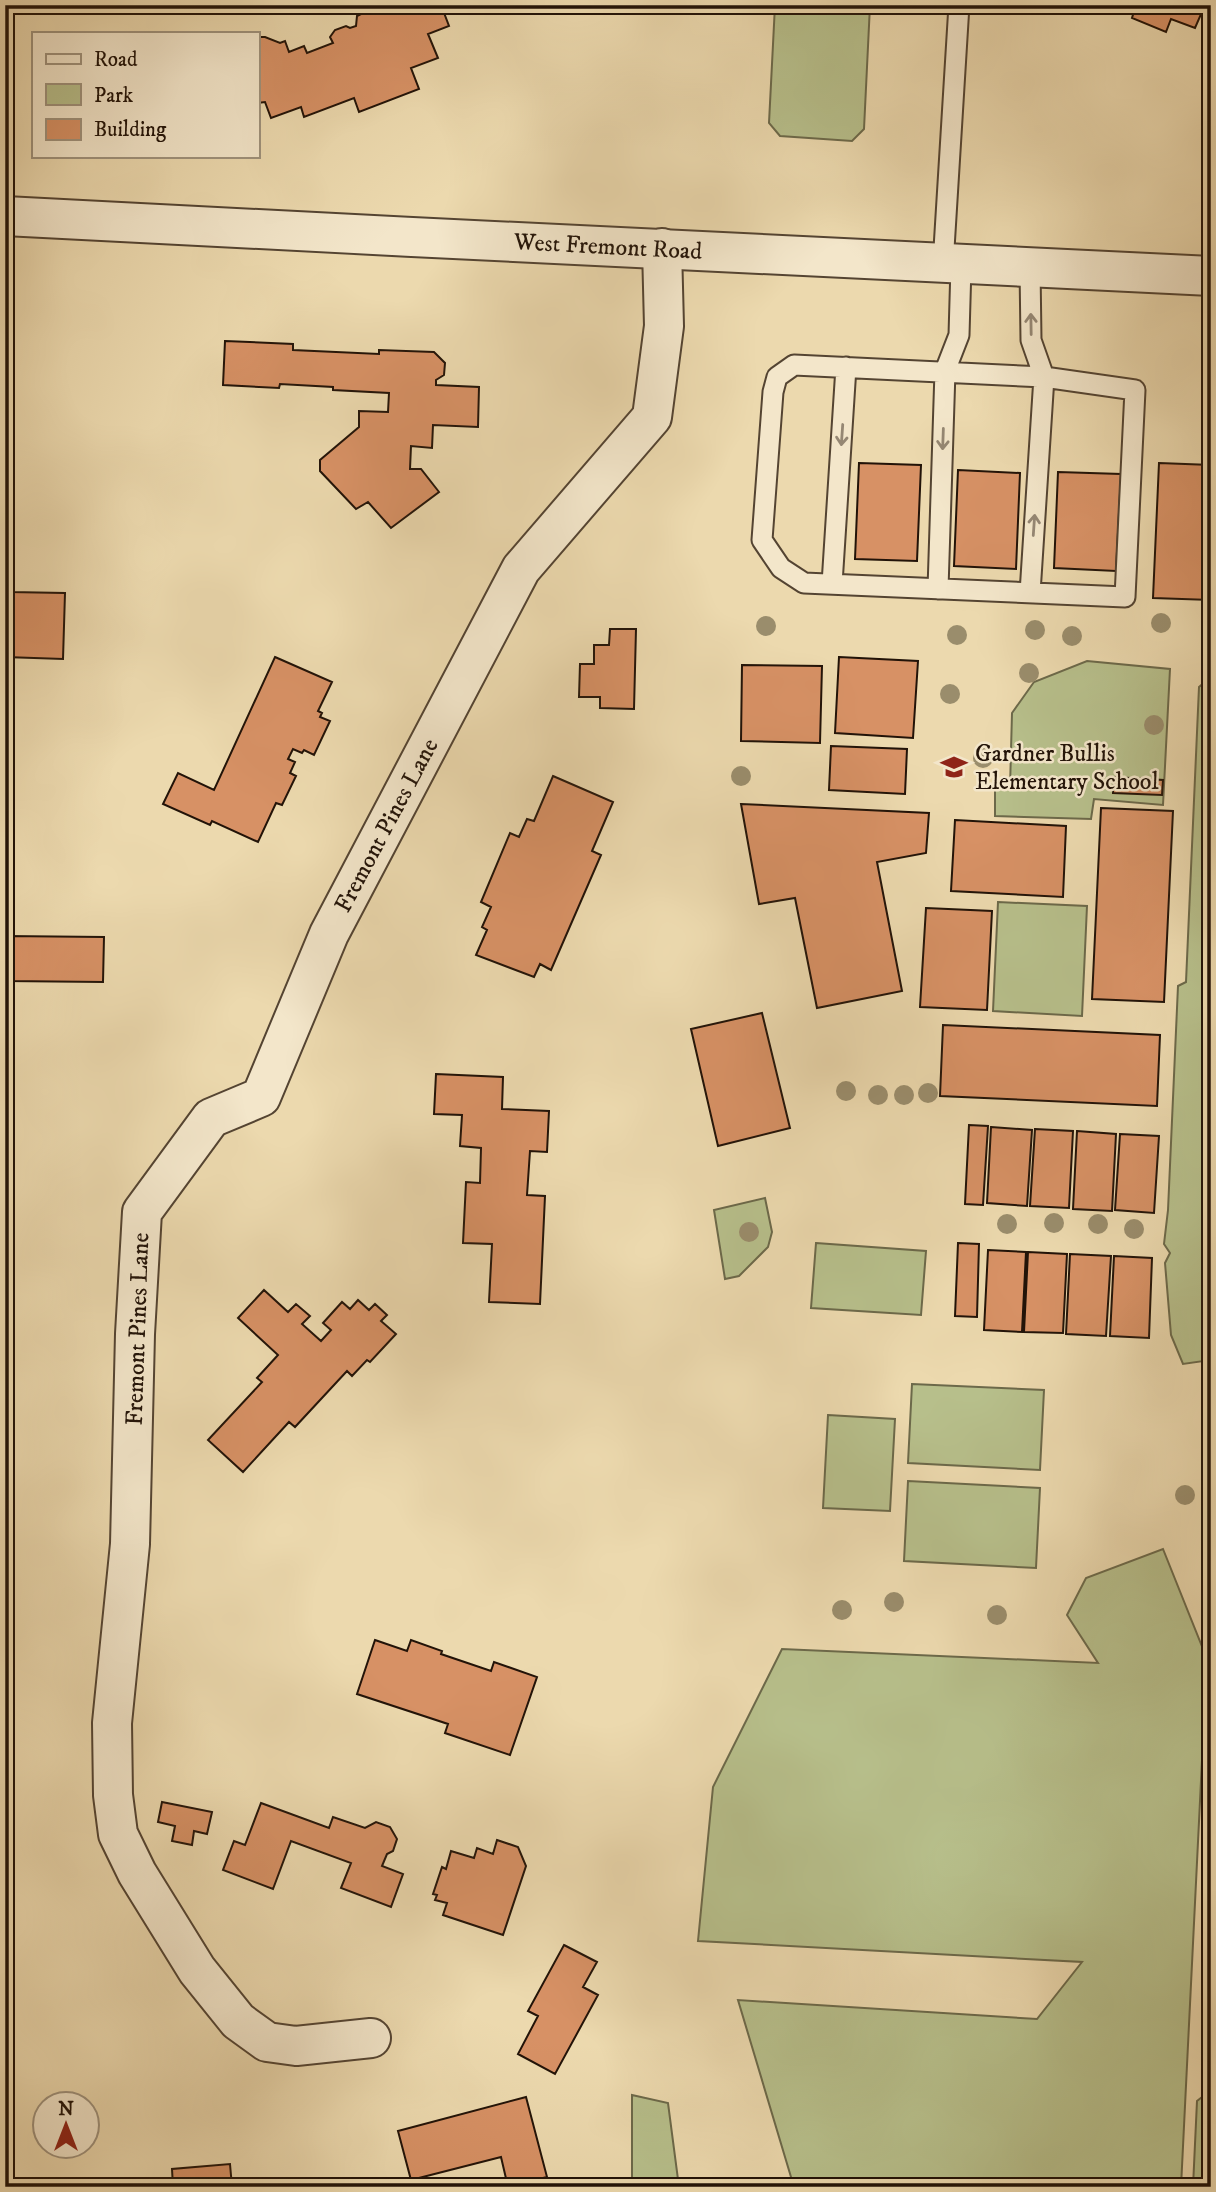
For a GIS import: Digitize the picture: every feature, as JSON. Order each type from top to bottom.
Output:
[{"type":"street","name":"West Fremont Road","points":[[5,216],[1211,276]]},
{"type":"street","name":"Fremont Pines Lane","points":[[371,2038],[296,2046],[267,2042],[238,2021],[197,1970],[137,1873],[118,1834],[113,1795],[111,1723],[130,1544],[135,1334],[142,1212],[211,1118],[261,1097],[329,934],[521,569],[653,416],[664,326],[662,248]]},
{"type":"lane","points":[[937,589],[945,371],[960,335],[952,265],[959,5]]},
{"type":"lane","points":[[1030,268],[1031,340],[1044,377],[1030,593]]},
{"type":"lane","points":[[794,365],[945,371],[1044,377],[1135,390],[1125,597],[804,583],[781,568],[762,540],[773,392],[777,377],[794,365]]},
{"type":"lane","points":[[832,584],[846,367]]},
{"type":"green space","points":[[775,5],[870,5],[864,129],[852,141],[780,136],[769,123]]},
{"type":"green space","points":[[1087,661],[1170,669],[1163,805],[1094,799],[1091,819],[995,816],[995,787],[1010,788],[1012,713],[1034,682]]},
{"type":"green space","points":[[1211,677],[1211,1360],[1183,1364],[1171,1335],[1165,1263],[1170,1253],[1164,1244],[1168,1210],[1178,986],[1186,982],[1199,687]]},
{"type":"green space","points":[[998,902],[1087,906],[1082,1016],[993,1011]]},
{"type":"green space","points":[[765,1198],[772,1232],[768,1247],[739,1276],[725,1279],[714,1210]]},
{"type":"green space","points":[[816,1243],[926,1251],[921,1315],[811,1308]]},
{"type":"green space","points":[[912,1384],[1044,1390],[1040,1470],[908,1463]]},
{"type":"green space","points":[[828,1415],[895,1419],[890,1511],[823,1508]]},
{"type":"green space","points":[[908,1481],[1040,1488],[1036,1568],[904,1561]]},
{"type":"green space","points":[[1163,1549],[1207,1659],[1181,2187],[794,2187],[738,2000],[1037,2019],[1082,1962],[698,1941],[713,1787],[782,1649],[1098,1663],[1067,1615],[1086,1578]]},
{"type":"green space","points":[[1211,2090],[1211,2187],[1193,2187],[1197,2101]]},
{"type":"green space","points":[[632,2095],[668,2103],[679,2187],[632,2187]]},
{"type":"building","points":[[379,5],[441,5],[449,26],[428,34],[438,58],[411,68],[419,89],[359,112],[354,98],[304,117],[301,107],[271,118],[265,102],[259,103],[259,37],[280,43],[285,41],[289,52],[304,46],[307,53],[333,43],[330,37],[335,30],[356,26],[357,16]]},
{"type":"building","points":[[1136,5],[1205,5],[1195,28],[1171,19],[1166,32],[1132,18]]},
{"type":"building","points":[[225,341],[293,344],[293,350],[379,354],[379,350],[434,352],[445,363],[444,375],[436,380],[436,385],[479,387],[478,427],[433,425],[432,448],[411,446],[410,469],[421,469],[439,492],[391,528],[368,502],[356,509],[320,471],[320,460],[359,427],[359,411],[388,412],[389,393],[280,384],[279,388],[223,385]]},
{"type":"building","points":[[859,463],[921,465],[917,561],[855,559]]},
{"type":"building","points":[[1159,463],[1211,465],[1211,600],[1153,598]]},
{"type":"building","points":[[958,470],[1020,473],[1016,569],[954,566]]},
{"type":"building","points":[[1058,472],[1121,474],[1116,571],[1054,568]]},
{"type":"building","points":[[5,577],[10,577],[10,592],[65,593],[63,659],[5,657]]},
{"type":"building","points":[[610,629],[636,629],[634,709],[600,708],[600,697],[579,697],[580,664],[594,664],[594,645],[609,645]]},
{"type":"building","points":[[275,657],[332,682],[318,711],[322,713],[320,717],[330,721],[314,755],[293,749],[288,759],[295,762],[290,773],[296,776],[282,805],[276,803],[258,842],[212,821],[210,825],[163,804],[178,773],[214,790]]},
{"type":"building","points":[[839,657],[918,661],[913,738],[835,733]]},
{"type":"building","points":[[742,665],[822,666],[820,743],[741,741]]},
{"type":"building","points":[[831,746],[907,749],[905,794],[829,790]]},
{"type":"building","points":[[553,776],[613,802],[592,851],[601,855],[551,970],[540,964],[534,977],[476,955],[487,930],[482,927],[491,907],[481,902],[510,833],[519,837],[527,819],[534,821]]},
{"type":"building","points":[[1114,777],[1163,780],[1162,795],[1113,793]]},
{"type":"building","points":[[741,804],[929,813],[926,853],[877,862],[902,991],[817,1008],[795,898],[759,904]]},
{"type":"building","points":[[1101,808],[1173,811],[1164,1002],[1092,999]]},
{"type":"building","points":[[955,820],[1066,826],[1063,897],[951,891]]},
{"type":"building","points":[[926,908],[992,911],[987,1010],[920,1007]]},
{"type":"building","points":[[5,936],[104,937],[103,982],[5,981]]},
{"type":"building","points":[[762,1013],[790,1128],[718,1146],[691,1029]]},
{"type":"building","points":[[943,1025],[1160,1035],[1157,1106],[940,1096]]},
{"type":"building","points":[[436,1074],[503,1077],[502,1109],[549,1111],[547,1152],[530,1151],[527,1195],[545,1196],[540,1304],[489,1302],[492,1244],[463,1243],[466,1182],[480,1183],[481,1148],[460,1146],[462,1115],[434,1114]]},
{"type":"building","points":[[969,1125],[988,1126],[983,1205],[965,1204]]},
{"type":"building","points":[[991,1127],[1032,1130],[1027,1206],[987,1203]]},
{"type":"building","points":[[1035,1129],[1073,1131],[1069,1208],[1030,1206]]},
{"type":"building","points":[[1077,1131],[1116,1134],[1112,1211],[1073,1209]]},
{"type":"building","points":[[1120,1134],[1159,1136],[1154,1213],[1115,1210]]},
{"type":"building","points":[[958,1243],[979,1244],[977,1317],[955,1316]]},
{"type":"building","points":[[988,1250],[1026,1252],[1022,1332],[984,1330]]},
{"type":"building","points":[[1028,1252],[1067,1254],[1063,1333],[1024,1332]]},
{"type":"building","points":[[1070,1254],[1111,1256],[1106,1336],[1066,1334]]},
{"type":"building","points":[[1114,1256],[1152,1258],[1149,1338],[1110,1336]]},
{"type":"building","points":[[264,1290],[288,1312],[296,1304],[310,1316],[302,1324],[321,1341],[331,1330],[323,1323],[342,1302],[350,1309],[358,1300],[369,1310],[375,1304],[387,1315],[381,1321],[396,1334],[370,1362],[367,1360],[352,1376],[347,1371],[295,1427],[289,1422],[243,1472],[208,1440],[262,1382],[257,1378],[278,1355],[238,1318]]},
{"type":"building","points":[[375,1640],[407,1651],[411,1640],[442,1651],[441,1654],[491,1671],[494,1662],[537,1677],[510,1755],[445,1733],[448,1724],[357,1694]]},
{"type":"building","points":[[162,1802],[212,1812],[207,1834],[194,1831],[192,1845],[172,1841],[175,1826],[158,1822]]},
{"type":"building","points":[[261,1803],[329,1828],[333,1817],[365,1828],[376,1822],[390,1827],[397,1839],[393,1851],[387,1854],[382,1866],[403,1874],[391,1907],[341,1888],[351,1863],[291,1841],[273,1889],[223,1870],[234,1841],[245,1845]]},
{"type":"building","points":[[497,1840],[518,1847],[526,1866],[503,1935],[443,1915],[447,1903],[435,1900],[437,1895],[433,1894],[442,1867],[446,1869],[451,1851],[474,1858],[477,1848],[493,1854]]},
{"type":"building","points":[[564,1945],[597,1962],[583,1987],[598,1995],[555,2074],[518,2054],[538,2016],[528,2011]]},
{"type":"building","points":[[526,2097],[547,2177],[508,2187],[501,2157],[411,2180],[398,2131]]},
{"type":"building","points":[[5,2158],[10,2159],[5,2181]]},
{"type":"building","points":[[230,2164],[232,2187],[173,2187],[172,2169]]},
{"type":"place","name":"Gardner Bullis Elementary School","points":[[954,767]]}]
